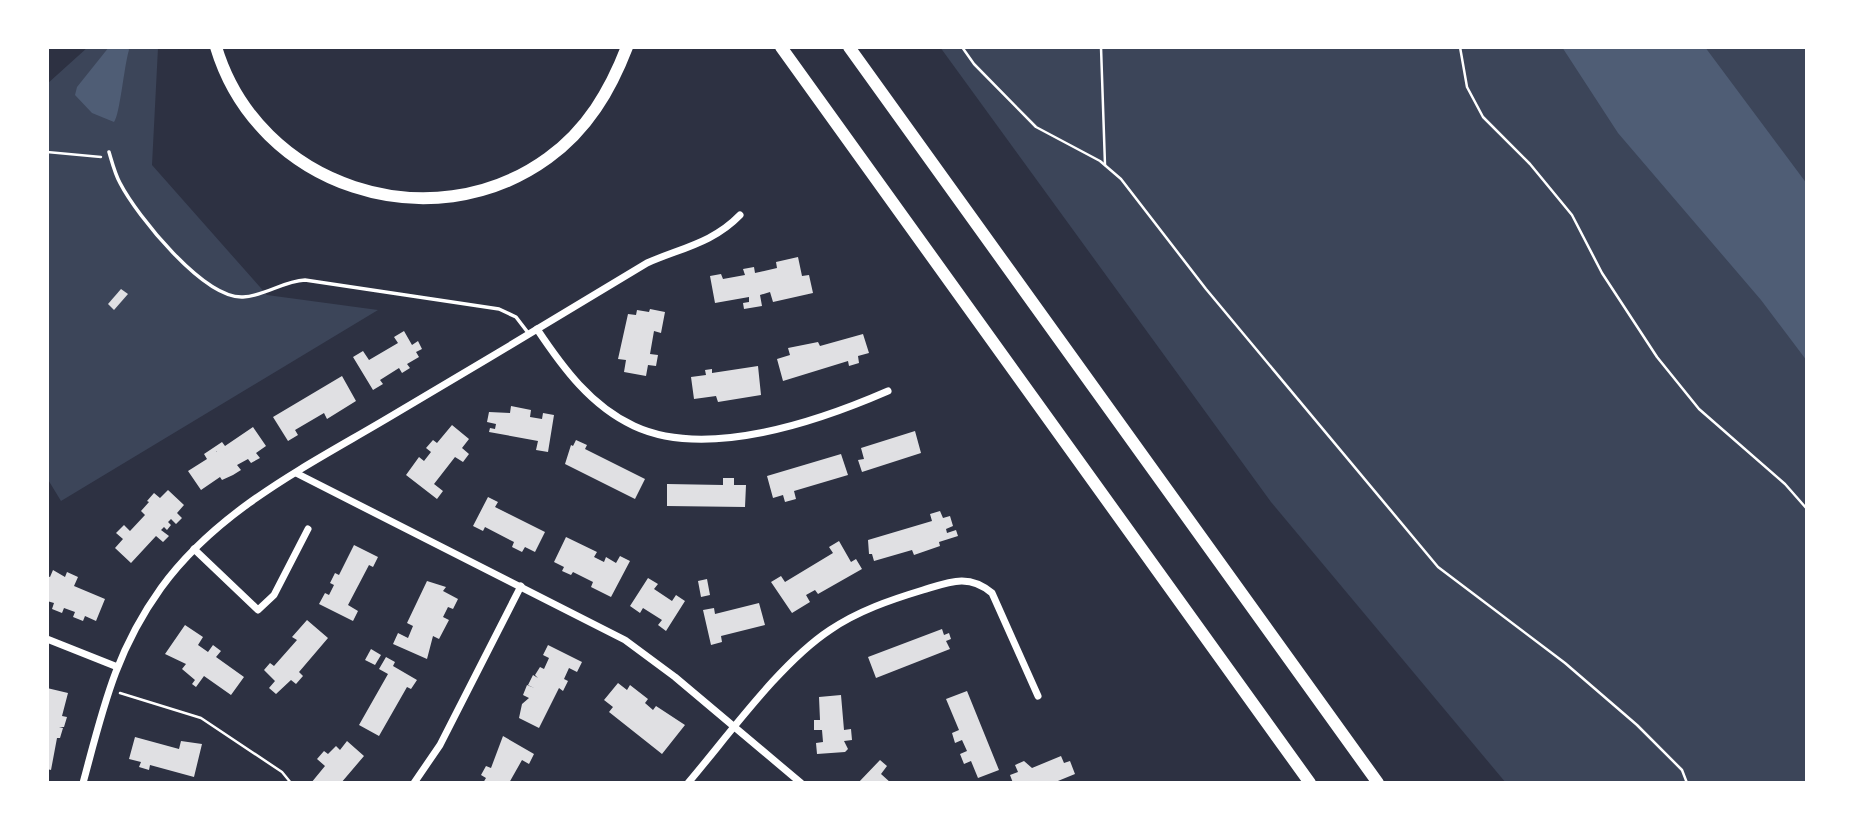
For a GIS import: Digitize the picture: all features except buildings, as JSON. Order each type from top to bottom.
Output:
[{"type":"highway","points":[[216,47],[228,77],[249,113],[290,154],[339,183],[388,197],[412,199],[475,193],[512,180],[549,157],[578,131],[596,109],[627,47]]},
{"type":"highway","points":[[781,47],[1310,783]]},
{"type":"highway","points":[[849,47],[1378,783]]},
{"type":"street","points":[[83,783],[115,666],[161,587],[194,549],[250,502],[296,473],[647,263],[713,238],[740,215]]},
{"type":"street","points":[[537,329],[561,365],[592,397],[633,426],[655,434],[705,439],[768,430],[831,413],[888,391]]},
{"type":"street","points":[[296,473],[625,640],[802,783]]},
{"type":"street","points":[[194,549],[258,610],[274,595],[308,529]]},
{"type":"street","points":[[688,783],[793,660],[845,621],[882,603],[954,580],[978,583],[998,601],[1038,696]]},
{"type":"street","points":[[414,783],[440,746],[521,586]]},
{"type":"street","points":[[47,639],[115,666]]},
{"type":"lane","points":[[109,152],[119,181],[157,234],[203,281],[229,295],[259,294],[305,279],[499,309],[516,317],[529,334]]},
{"type":"path","points":[[962,47],[974,64],[1036,127],[1105,165],[1121,179],[1223,310],[1438,567],[1565,663],[1637,725],[1682,770],[1687,783]]},
{"type":"path","points":[[1101,47],[1105,165]]},
{"type":"path","points":[[1460,47],[1467,87],[1483,117],[1565,206],[1602,272],[1657,357],[1699,409],[1785,484],[1807,509]]},
{"type":"path","points":[[47,152],[111,158]]},
{"type":"path","points":[[108,689],[201,718],[282,772],[291,783]]},
{"type":"shaded area","points":[[88,47],[158,48],[152,165],[267,295],[378,310],[61,501],[47,478],[47,84]]},
{"type":"shaded area","points":[[109,47],[128,47],[129,50],[114,122],[92,113],[75,95],[77,87]]},
{"type":"shaded area","points":[[940,47],[1807,47],[1807,783],[1506,783],[1271,502]]},
{"type":"shaded area","points":[[1562,47],[1705,47],[1807,184],[1807,361],[1761,300],[1618,133]]}]
